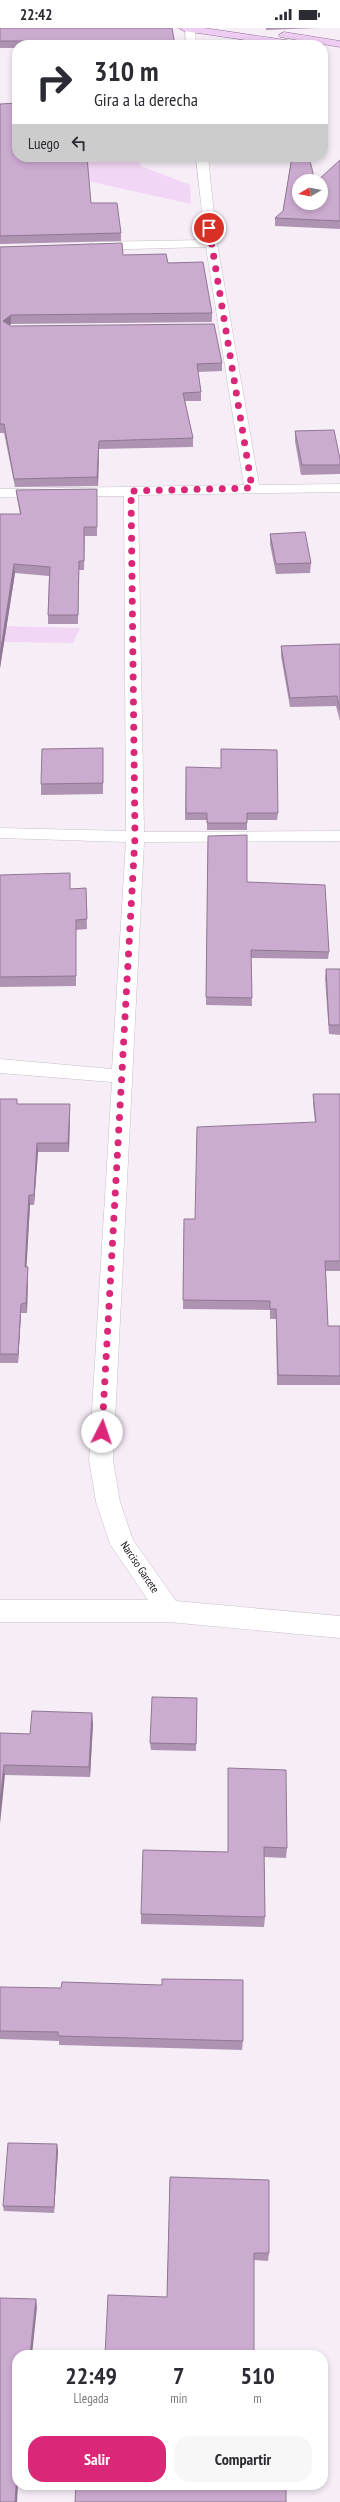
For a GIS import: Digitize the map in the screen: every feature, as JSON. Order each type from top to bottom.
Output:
[{"type":"main road","points":[[188,28],[266,40]]},
{"type":"main road","points":[[232,28],[313,40]]},
{"type":"main road","points":[[328,42],[340,44]]},
{"type":"main road","points":[[328,49],[340,51]]},
{"type":"street","points":[[188,28],[190,40]]},
{"type":"street","points":[[203,162],[211,243],[252,488]]},
{"type":"street","points":[[78,247],[211,243]]},
{"type":"street","points":[[210,328],[226,328]]},
{"type":"street","points":[[0,492],[340,488]]},
{"type":"street","name":"Narciso Garcete","points":[[131,491],[135,837],[101,1460],[108,1502],[122,1544],[170,1611]]},
{"type":"street","points":[[0,833],[135,837],[340,836]]},
{"type":"street","points":[[0,1066],[122,1076]]},
{"type":"street","points":[[0,1610],[170,1611],[340,1627]]},
{"type":"shaded area","points":[[0,147],[12,154],[12,162],[140,162],[141,166],[190,185],[191,204],[74,178],[0,180]]},
{"type":"shaded area","points":[[0,626],[80,628],[73,643],[0,642]]},
{"type":"building","points":[[0,28],[172,28],[174,40],[12,40],[0,41]]},
{"type":"building","points":[[12,103],[12,162],[87,162],[91,203],[117,203],[121,233],[0,236],[0,104]]},
{"type":"building","points":[[340,160],[340,221],[275,218],[283,211],[291,162],[310,162],[313,174],[292,174],[292,210],[328,210],[328,174],[325,174]]},
{"type":"building","points":[[122,243],[123,255],[166,254],[168,263],[203,262],[212,313],[11,315],[3,321],[11,326],[214,324],[222,363],[197,364],[201,392],[183,393],[193,438],[99,441],[97,477],[14,479],[4,424],[0,424],[0,247]]},
{"type":"building","points":[[334,430],[340,465],[302,465],[295,431]]},
{"type":"building","points":[[97,489],[97,527],[84,527],[84,561],[79,561],[78,615],[48,615],[50,567],[14,564],[0,655],[0,514],[21,514],[16,490]]},
{"type":"building","points":[[305,532],[311,563],[276,564],[270,534]]},
{"type":"building","points":[[340,644],[340,709],[337,696],[290,698],[281,646]]},
{"type":"building","points":[[103,748],[103,783],[41,784],[42,749]]},
{"type":"building","points":[[221,749],[277,750],[278,813],[247,813],[247,823],[207,823],[207,813],[186,813],[186,767],[221,768]]},
{"type":"building","points":[[247,835],[247,882],[325,885],[329,952],[251,950],[252,998],[206,997],[208,836]]},
{"type":"building","points":[[70,873],[70,889],[86,888],[87,919],[76,920],[76,976],[0,977],[0,875]]},
{"type":"building","points":[[326,969],[340,969],[340,1025],[329,1025]]},
{"type":"building","points":[[313,1094],[340,1094],[340,1261],[325,1261],[328,1326],[340,1326],[340,1376],[278,1375],[276,1309],[270,1309],[270,1301],[183,1300],[184,1219],[195,1219],[197,1127],[316,1122]]},
{"type":"building","points":[[0,1099],[17,1099],[17,1104],[70,1104],[68,1143],[37,1143],[34,1195],[29,1195],[25,1267],[28,1267],[26,1303],[21,1304],[18,1354],[0,1354]]},
{"type":"building","points":[[152,1697],[197,1698],[196,1744],[150,1743]]},
{"type":"building","points":[[32,1711],[92,1713],[89,1767],[4,1765],[0,1802],[0,1733],[30,1734]]},
{"type":"building","points":[[228,1768],[286,1770],[287,1848],[264,1847],[265,1917],[141,1914],[143,1850],[228,1852]]},
{"type":"building","points":[[162,1979],[243,1980],[243,2041],[58,2036],[58,2032],[0,2031],[0,1987],[61,1988],[62,1982],[162,1985]]},
{"type":"building","points":[[8,2143],[57,2144],[54,2207],[3,2206]]},
{"type":"building","points":[[170,2177],[269,2180],[269,2253],[254,2253],[254,2350],[105,2350],[108,2295],[167,2297]]},
{"type":"building","points":[[0,2298],[36,2299],[31,2350],[12,2350],[12,2490],[16,2490],[15,2502],[0,2502]]},
{"type":"building","points":[[76,2490],[286,2490],[286,2502],[75,2502]]},
{"type":"route","points":[[102,1432],[110,1315],[135,837],[131,491],[252,488],[209,228]]}]
